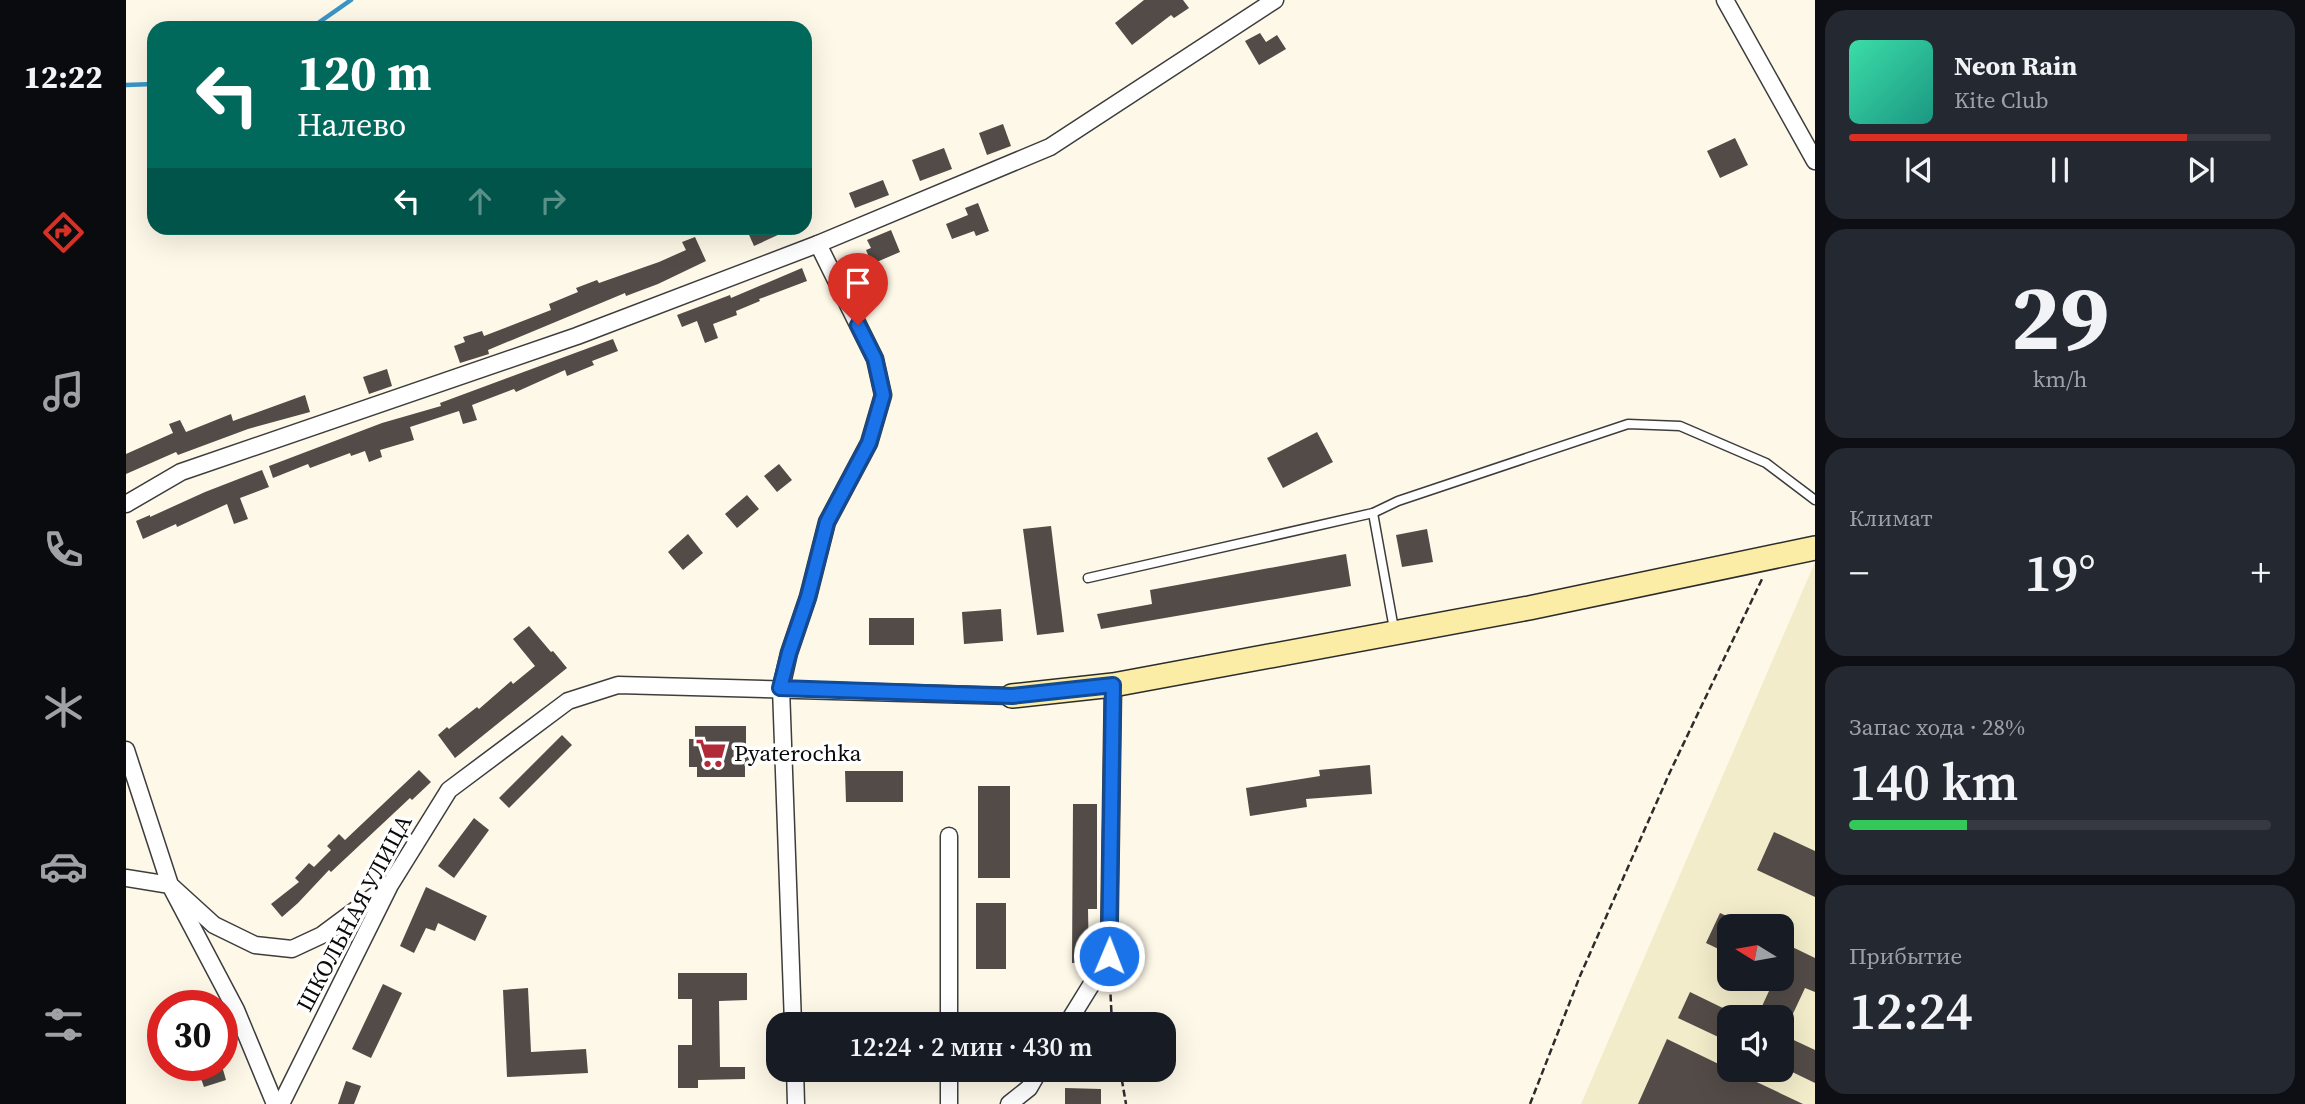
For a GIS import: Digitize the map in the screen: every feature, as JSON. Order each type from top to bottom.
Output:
[{"type":"street","points":[[126,504],[181,472],[577,336],[818,244],[1050,147],[1275,0]]},
{"type":"street","points":[[1725,0],[1815,162]]},
{"type":"street","points":[[793,1012],[780,688],[808,597],[827,522],[869,443],[883,395],[875,359],[818,244]]},
{"type":"street","points":[[1012,696],[1113,685],[1529,608],[1815,548]]},
{"type":"street","name":"ШКОЛЬНАЯ УЛИЦА","points":[[281,1104],[390,885],[449,790],[568,701],[618,685],[1012,696]]},
{"type":"street","points":[[1075,1012],[1109,956],[1113,685]]},
{"type":"street","points":[[126,750],[170,886],[236,1010],[275,1104]]},
{"type":"street","points":[[949,836],[949,1012]]},
{"type":"street","points":[[126,878],[170,886],[214,925],[255,945],[292,949],[322,935],[390,885]]},
{"type":"street","points":[[795,1082],[796,1104]]},
{"type":"street","points":[[949,1082],[949,1104]]},
{"type":"street","points":[[1009,1104],[1032,1082]]},
{"type":"lane","points":[[1088,578],[1373,513],[1398,501],[1628,424],[1680,426],[1766,463],[1815,500]]},
{"type":"lane","points":[[1373,513],[1395,633]]},
{"type":"path","points":[[1530,1104],[1580,976],[1670,772],[1772,557]]},
{"type":"path","points":[[1109,956],[1111,1012]]},
{"type":"path","points":[[1122,1082],[1126,1104]]},
{"type":"shaded area","points":[[1815,562],[1815,1104],[1581,1104]]},
{"type":"building","points":[[1144,0],[1183,0],[1189,8],[1174,18],[1171,15],[1132,45],[1115,23]]},
{"type":"building","points":[[1260,33],[1266,42],[1277,35],[1286,49],[1259,65],[1245,41]]},
{"type":"building","points":[[1003,124],[1011,146],[987,155],[979,133]]},
{"type":"building","points":[[1735,138],[1748,165],[1720,178],[1707,151]]},
{"type":"building","points":[[944,148],[952,169],[920,181],[912,160]]},
{"type":"building","points":[[883,180],[889,195],[855,208],[849,193]]},
{"type":"building","points":[[978,203],[989,231],[976,236],[974,231],[952,239],[946,224],[968,215],[965,208]]},
{"type":"building","points":[[891,230],[900,252],[872,264],[866,250],[871,248],[867,240]]},
{"type":"building","points":[[749,235],[778,235],[754,246]]},
{"type":"building","points":[[695,237],[706,261],[658,284],[626,296],[625,293],[488,350],[489,354],[460,363],[454,346],[465,342],[463,337],[482,331],[484,336],[551,310],[549,304],[578,292],[576,288],[597,280],[599,283],[659,262],[686,250],[682,242]]},
{"type":"building","points":[[802,268],[807,281],[759,299],[760,301],[736,311],[737,315],[713,324],[718,338],[705,343],[697,321],[682,327],[677,315],[730,295],[731,298]]},
{"type":"building","points":[[613,339],[618,351],[592,361],[594,365],[567,376],[565,370],[516,392],[514,389],[472,405],[477,420],[463,424],[459,411],[410,427],[414,440],[380,450],[382,457],[369,462],[365,451],[351,456],[350,453],[310,468],[308,464],[273,478],[269,466],[382,423],[441,406],[440,403]]},
{"type":"building","points":[[387,369],[392,386],[369,394],[363,377]]},
{"type":"building","points":[[305,395],[310,412],[248,429],[178,455],[176,452],[126,474],[126,454],[173,433],[169,424],[180,420],[186,432],[231,414],[233,421]]},
{"type":"building","points":[[1317,432],[1333,462],[1283,488],[1267,458]]},
{"type":"building","points":[[779,464],[792,480],[777,492],[764,476]]},
{"type":"building","points":[[262,470],[269,487],[240,498],[248,519],[234,524],[227,504],[143,539],[136,521]]},
{"type":"building","points":[[747,495],[759,509],[737,528],[725,514]]},
{"type":"building","points":[[1051,526],[1064,632],[1037,635],[1023,529]]},
{"type":"building","points":[[1427,529],[1433,562],[1402,567],[1396,535]]},
{"type":"building","points":[[688,534],[703,553],[683,570],[668,552]]},
{"type":"building","points":[[1346,554],[1351,586],[1101,629],[1097,614],[1152,604],[1150,590]]},
{"type":"building","points":[[1001,609],[1003,641],[964,644],[962,612]]},
{"type":"building","points":[[869,618],[914,618],[914,645],[869,645]]},
{"type":"building","points":[[529,626],[567,668],[455,758],[438,735],[477,707],[479,709],[511,681],[513,684],[535,666],[513,639]]},
{"type":"building","points":[[695,726],[746,726],[746,747],[751,747],[751,764],[745,764],[745,777],[697,777],[697,767],[689,767],[689,739],[695,739]]},
{"type":"building","points":[[562,735],[572,745],[509,808],[499,798]]},
{"type":"building","points":[[1370,765],[1372,794],[1306,799],[1307,807],[1250,816],[1246,788],[1320,776],[1319,770]]},
{"type":"building","points":[[419,770],[431,782],[412,800],[410,798],[331,872],[329,870],[282,917],[271,904],[299,882],[295,878],[309,863],[314,867],[331,850],[327,846],[339,834],[345,840]]},
{"type":"building","points":[[845,771],[903,771],[903,802],[846,802]]},
{"type":"building","points":[[978,786],[1010,786],[1010,878],[978,878]]},
{"type":"building","points":[[1073,804],[1097,804],[1097,909],[1088,909],[1089,963],[1072,963]]},
{"type":"building","points":[[474,818],[489,830],[454,878],[438,866]]},
{"type":"building","points":[[1774,832],[1815,851],[1815,897],[1757,870]]},
{"type":"building","points":[[426,887],[487,916],[475,941],[438,923],[435,931],[426,928],[414,953],[400,946]]},
{"type":"building","points":[[976,903],[1006,903],[1006,969],[976,969]]},
{"type":"building","points":[[1717,919],[1717,948],[1706,943]]},
{"type":"building","points":[[1794,948],[1815,958],[1815,992],[1805,988],[1794,1012],[1794,1005],[1763,1005],[1769,991],[1794,991]]},
{"type":"building","points":[[678,973],[747,973],[747,1000],[719,1001],[720,1067],[745,1067],[745,1079],[698,1080],[698,1088],[678,1088],[678,1045],[692,1045],[692,999],[678,999]]},
{"type":"building","points":[[383,984],[402,993],[371,1058],[352,1049]]},
{"type":"building","points":[[528,988],[531,1052],[586,1049],[588,1073],[507,1077],[503,990]]},
{"type":"building","points":[[1690,992],[1717,1005],[1717,1036],[1678,1018]]},
{"type":"building","points":[[1667,1039],[1717,1063],[1717,1082],[1756,1082],[1803,1104],[1638,1104]]},
{"type":"building","points":[[1794,1040],[1815,1050],[1815,1083],[1794,1073]]},
{"type":"building","points":[[202,1081],[223,1081],[204,1087]]},
{"type":"building","points":[[346,1081],[361,1086],[354,1104],[338,1104]]},
{"type":"building","points":[[1065,1088],[1101,1089],[1101,1104],[1065,1104]]},
{"type":"waterway","points":[[321,21],[351,0]]},
{"type":"waterway","points":[[126,85],[147,84]]},
{"type":"place","name":"Pyaterochka","points":[[711,753]]},
{"type":"route","points":[[858,325],[875,359],[883,395],[869,443],[827,522],[808,597],[780,688],[1012,696],[1113,685],[1109,956]]}]
